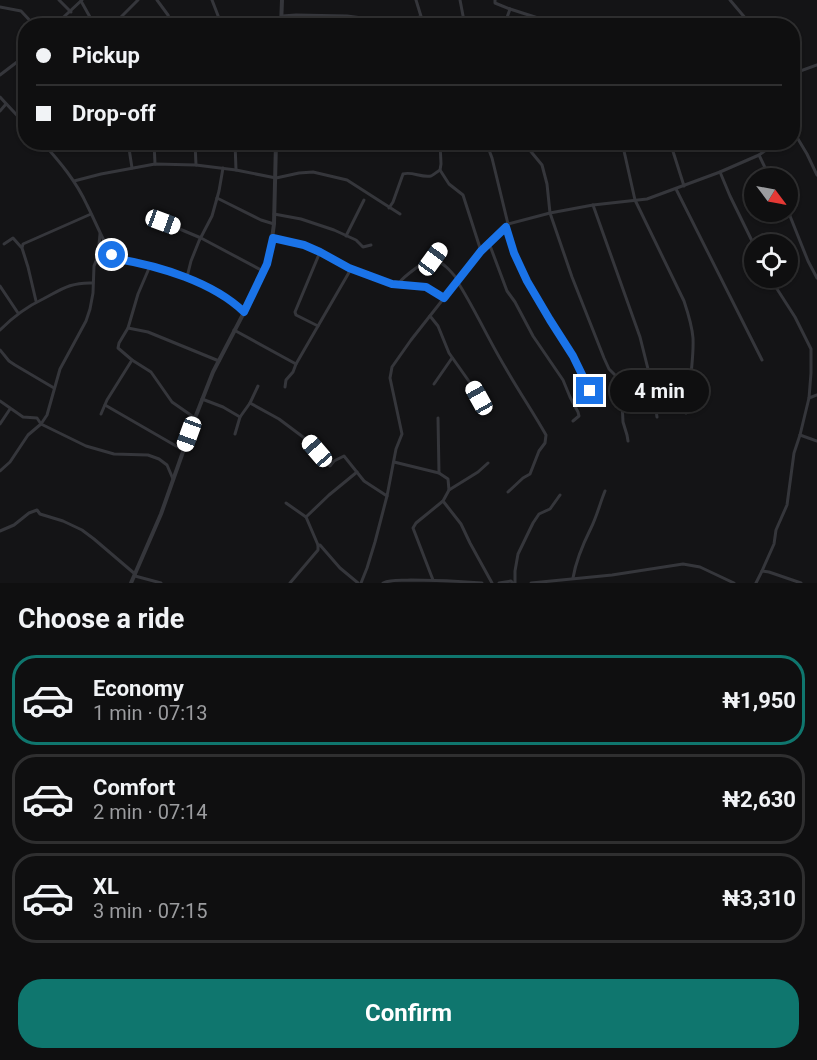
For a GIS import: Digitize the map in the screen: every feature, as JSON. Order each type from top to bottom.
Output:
[{"type":"street","points":[[59,0],[71,12]]},
{"type":"street","points":[[64,18],[82,0],[91,18]]},
{"type":"street","points":[[120,18],[138,0]]},
{"type":"street","points":[[157,0],[169,18]]},
{"type":"street","points":[[212,0],[219,18]]},
{"type":"street","points":[[282,0],[282,16],[342,15],[363,18]]},
{"type":"street","points":[[415,18],[420,17],[416,0]]},
{"type":"street","points":[[460,0],[463,18]]},
{"type":"street","points":[[495,0],[495,3],[538,18]]},
{"type":"street","points":[[730,0],[745,18]]},
{"type":"street","points":[[0,7],[21,11],[28,18]]},
{"type":"street","points":[[507,18],[510,9]]},
{"type":"street","points":[[0,75],[18,61]]},
{"type":"street","points":[[800,71],[817,65]]},
{"type":"street","points":[[0,97],[18,117]]},
{"type":"street","points":[[0,111],[6,104]]},
{"type":"street","points":[[800,143],[817,175]]},
{"type":"street","points":[[49,150],[74,181],[111,254],[118,259],[160,268],[187,277],[230,301],[244,312]]},
{"type":"street","points":[[129,150],[132,168]]},
{"type":"street","points":[[154,150],[155,164]]},
{"type":"street","points":[[195,150],[196,165]]},
{"type":"street","points":[[236,150],[236,170]]},
{"type":"street","points":[[131,583],[161,514],[202,399],[270,253],[274,224],[276,150]]},
{"type":"street","points":[[389,208],[403,174],[409,172],[433,176],[440,170],[440,150]]},
{"type":"street","points":[[489,150],[514,253],[527,281],[573,356],[590,391]]},
{"type":"street","points":[[530,150],[542,165],[548,184],[550,213],[572,277],[604,358],[609,369],[617,377],[628,441]]},
{"type":"street","points":[[624,150],[636,200],[690,318],[693,339],[686,413]]},
{"type":"street","points":[[673,150],[684,186]]},
{"type":"street","points":[[286,503],[306,518],[318,545],[340,568],[360,583],[367,568],[387,496],[396,449],[402,434],[390,378],[392,367],[481,251],[507,225],[550,213],[593,205],[647,199],[720,172],[766,150]]},
{"type":"street","points":[[759,155],[765,168]]},
{"type":"street","points":[[74,181],[155,164],[224,168],[276,178],[308,172],[320,173],[351,182],[400,214]]},
{"type":"street","points":[[187,277],[191,261],[212,216],[224,168]]},
{"type":"street","points":[[440,170],[449,184],[463,195],[481,251]]},
{"type":"street","points":[[720,172],[749,234]]},
{"type":"street","points":[[676,189],[762,360]]},
{"type":"street","points":[[217,198],[274,224]]},
{"type":"street","points":[[346,236],[364,200]]},
{"type":"street","points":[[593,205],[640,337],[653,389],[657,417]]},
{"type":"street","points":[[274,213],[301,219],[346,236],[356,240],[363,247],[371,245]]},
{"type":"street","points":[[22,248],[26,242],[91,214]]},
{"type":"street","points":[[163,222],[201,238],[263,271]]},
{"type":"street","points":[[792,222],[817,278]]},
{"type":"street","points":[[0,471],[10,462],[28,435],[41,424],[47,415],[61,365],[86,321],[90,309],[99,234]]},
{"type":"street","points":[[4,244],[13,238],[22,248],[36,302]]},
{"type":"street","points":[[273,238],[304,245],[351,269],[392,284],[426,287],[444,298]]},
{"type":"street","points":[[489,243],[507,291],[533,336],[563,380],[578,412],[577,418],[573,421]]},
{"type":"street","points":[[433,259],[441,248]]},
{"type":"street","points":[[318,326],[296,315],[295,312],[320,252]]},
{"type":"street","points":[[98,256],[111,254]]},
{"type":"street","points":[[401,285],[400,282],[404,276],[427,260],[433,259],[447,267],[458,280],[506,370],[546,435],[545,443],[539,451],[530,474],[508,492]]},
{"type":"street","points":[[150,266],[138,294],[128,328],[118,348],[151,372],[172,402],[195,418]]},
{"type":"street","points":[[285,387],[285,382],[293,372],[296,363],[351,269]]},
{"type":"street","points":[[0,330],[36,302],[66,286],[93,283]]},
{"type":"street","points":[[0,286],[18,314]]},
{"type":"street","points":[[756,583],[774,544],[776,530],[787,505],[794,453],[809,398],[812,373],[811,349],[795,317],[776,288]]},
{"type":"street","points":[[430,316],[438,326],[452,358],[485,408]]},
{"type":"street","points":[[128,328],[148,332],[219,361]]},
{"type":"street","points":[[234,330],[296,363]]},
{"type":"street","points":[[0,350],[9,361],[54,388]]},
{"type":"street","points":[[434,384],[452,358]]},
{"type":"street","points":[[101,414],[132,360]]},
{"type":"street","points":[[235,434],[240,417],[258,386]]},
{"type":"street","points":[[809,398],[817,395]]},
{"type":"street","points":[[202,399],[221,406],[240,417]]},
{"type":"street","points":[[0,402],[23,417],[37,418],[41,424],[86,446],[114,454],[148,455],[159,459],[167,465],[173,479]]},
{"type":"street","points":[[250,403],[279,418],[307,440],[330,466],[334,461],[345,456],[364,481],[387,496]]},
{"type":"street","points":[[105,405],[183,450]]},
{"type":"street","points":[[0,424],[10,410]]},
{"type":"street","points":[[438,418],[439,473]]},
{"type":"street","points":[[800,435],[817,441]]},
{"type":"street","points":[[394,462],[439,473],[448,479],[449,490]]},
{"type":"street","points":[[433,580],[413,528],[443,501],[449,490],[488,463]]},
{"type":"street","points":[[306,518],[357,472]]},
{"type":"street","points":[[573,578],[582,545],[605,491]]},
{"type":"street","points":[[499,583],[511,581],[514,583],[518,554],[533,523],[542,512],[550,509],[560,495]]},
{"type":"street","points":[[443,501],[461,524],[492,583]]},
{"type":"street","points":[[0,531],[37,510],[40,514],[82,530],[135,575],[161,583]]},
{"type":"street","points":[[290,583],[318,550],[318,545]]},
{"type":"street","points":[[531,583],[612,575],[683,564],[700,567],[734,583]]},
{"type":"street","points":[[762,571],[801,583]]},
{"type":"street","points":[[383,583],[385,581],[433,580],[482,583]]},
{"type":"route","points":[[112,255],[118,259],[160,268],[187,277],[225,297],[244,312],[267,264],[273,238],[304,245],[349,268],[392,284],[426,287],[444,298],[481,251],[506,227],[514,253],[527,281],[565,341],[590,391]]}]
